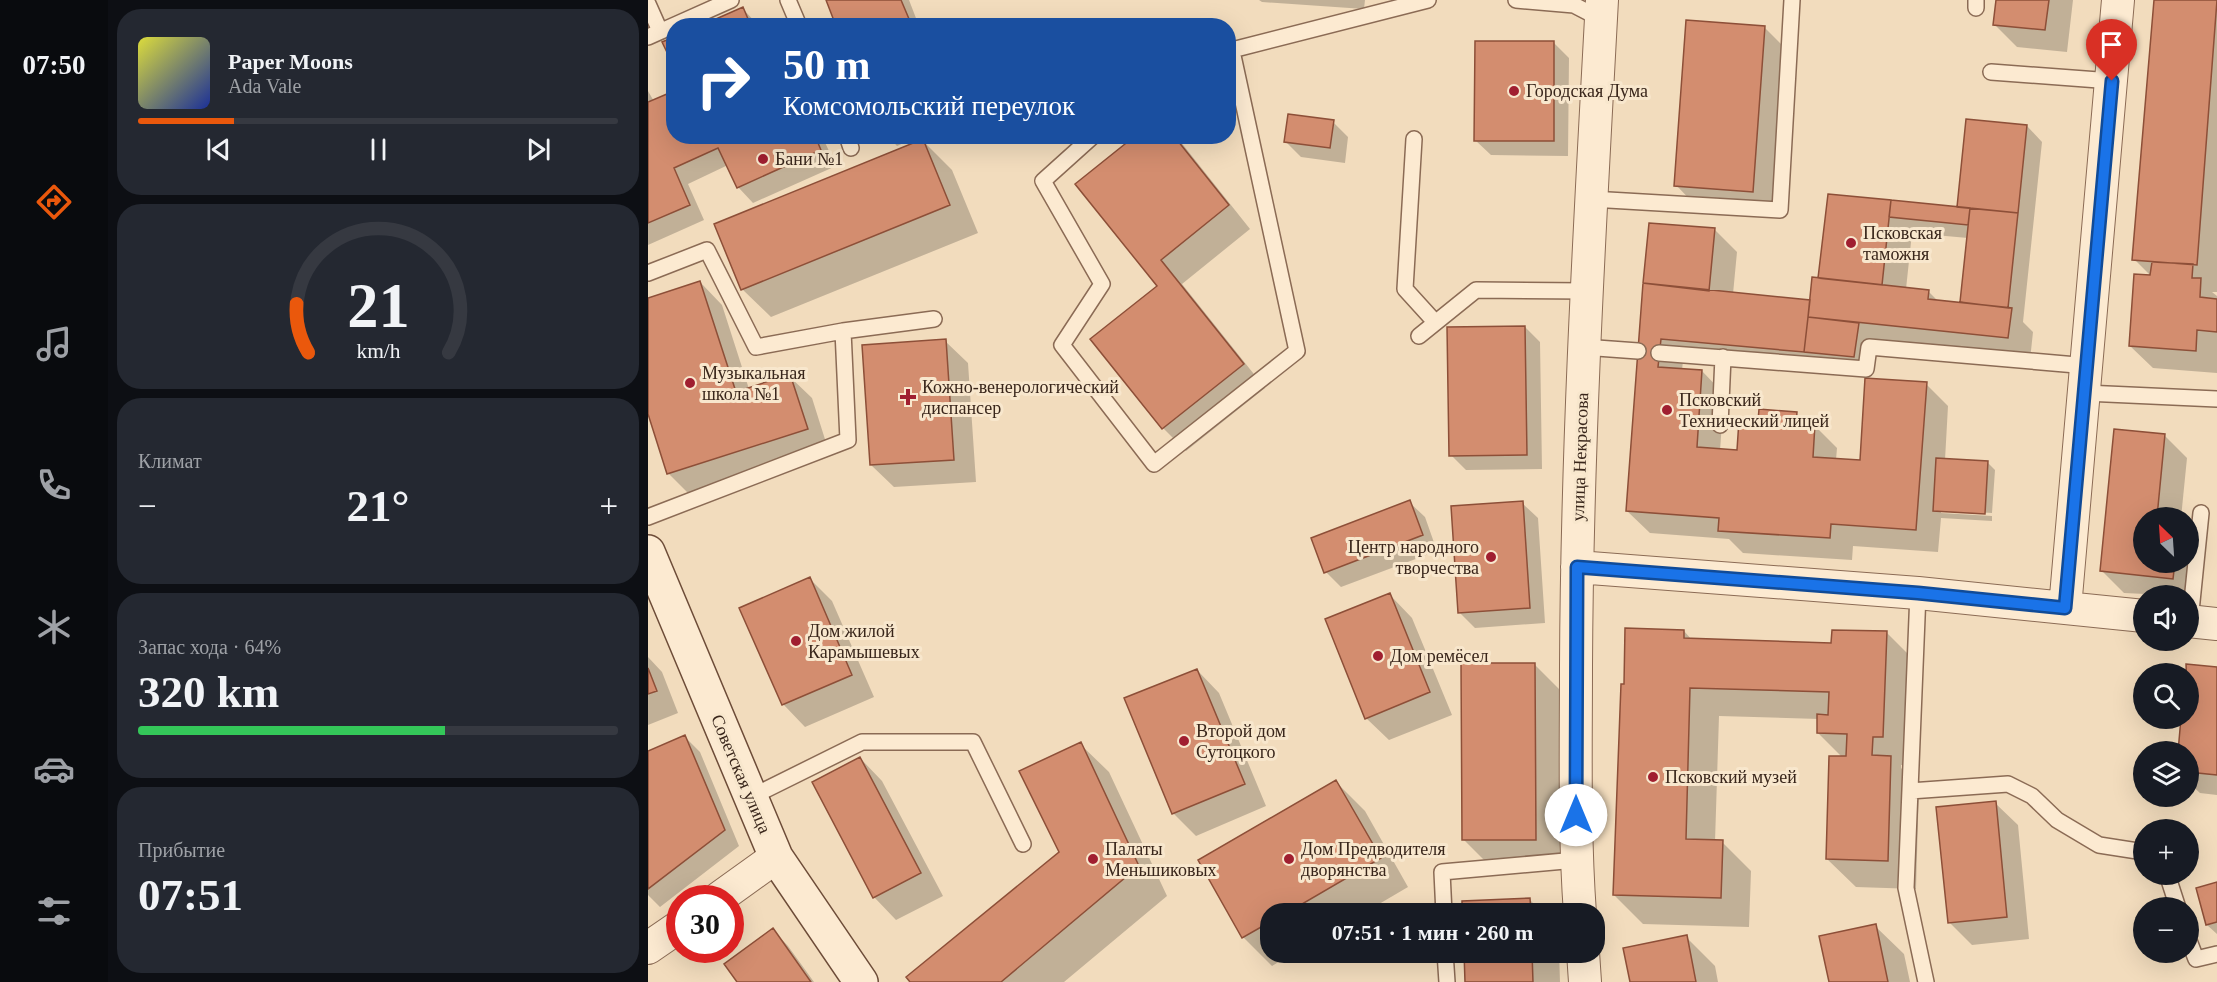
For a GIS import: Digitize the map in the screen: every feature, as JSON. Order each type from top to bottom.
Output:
[{"type":"main road","name":"Советская улица","points":[[648,552],[776,857],[861,982]]},
{"type":"street","points":[[2065,608],[2118,0]]},
{"type":"street","name":"улица Некрасова","points":[[1579,903],[1576,860],[1577,567],[1583,347],[1601,9]]},
{"type":"street","points":[[1577,567],[1918,593],[2133,615]]},
{"type":"street","points":[[737,885],[776,857]]},
{"type":"street","points":[[648,948],[666,936]]},
{"type":"street","points":[[1584,963],[1585,982]]},
{"type":"lane","points":[[690,18],[731,0]]},
{"type":"lane","points":[[788,0],[796,18]]},
{"type":"lane","points":[[1236,49],[1428,0]]},
{"type":"lane","points":[[1516,0],[1601,9]]},
{"type":"lane","points":[[1591,199],[1780,210],[1792,0]]},
{"type":"lane","points":[[648,4],[654,34]]},
{"type":"lane","points":[[1991,72],[2112,81]]},
{"type":"lane","points":[[1084,144],[1043,181],[1102,284],[1062,345],[1154,464],[1297,351],[1236,78]]},
{"type":"lane","points":[[1414,139],[1405,289],[1436,322]]},
{"type":"lane","points":[[648,273],[707,250],[756,346],[843,331],[933,320]]},
{"type":"lane","points":[[1419,336],[1476,290],[1586,291]]},
{"type":"lane","points":[[648,517],[848,440],[843,331]]},
{"type":"lane","points":[[1583,347],[1638,351]]},
{"type":"lane","points":[[1659,353],[1866,369],[1869,347],[2217,399]]},
{"type":"lane","points":[[1720,425],[1723,357]]},
{"type":"lane","points":[[2199,586],[2201,513]]},
{"type":"lane","points":[[1918,593],[1906,888],[1926,982]]},
{"type":"lane","points":[[751,798],[862,742],[972,742],[1023,844]]},
{"type":"lane","points":[[1910,791],[2008,784],[2032,796],[2057,820],[2099,845],[2133,850]]},
{"type":"lane","points":[[1443,903],[1442,872],[1576,860]]},
{"type":"lane","points":[[2199,958],[2217,954]]},
{"type":"lane","points":[[1446,963],[1447,982]]},
{"type":"building","points":[[826,0],[901,0],[909,18],[833,18]]},
{"type":"building","points":[[1996,0],[2049,0],[2045,30],[1993,25]]},
{"type":"building","points":[[2154,0],[2217,0],[2197,265],[2132,260]]},
{"type":"building","points":[[743,7],[748,18],[718,18]]},
{"type":"building","points":[[1686,20],[1765,26],[1753,192],[1674,186]]},
{"type":"building","name":"Городская Дума","points":[[1475,41],[1554,41],[1554,141],[1474,141]]},
{"type":"building","name":"Бани №1","points":[[666,94],[666,144],[818,144],[821,150],[737,188],[718,148],[674,168],[690,205],[648,223],[648,102]]},
{"type":"building","points":[[1288,114],[1334,120],[1330,148],[1284,142]]},
{"type":"building","points":[[1966,119],[2027,125],[2018,213],[1957,207]]},
{"type":"building","points":[[911,144],[925,144],[950,205],[741,290],[714,224]]},
{"type":"building","points":[[1125,144],[1180,144],[1229,205],[1161,260],[1244,364],[1162,429],[1090,339],[1157,286],[1075,184]]},
{"type":"building","points":[[1828,194],[1891,200],[1882,285],[1818,278]]},
{"type":"building","points":[[1891,200],[1970,208],[1968,225],[1889,217]]},
{"type":"building","points":[[1970,208],[2018,213],[2008,308],[1960,302]]},
{"type":"building","points":[[1649,223],[1715,228],[1709,291],[1643,283]]},
{"type":"building","points":[[2152,262],[2193,264],[2192,278],[2201,278],[2200,297],[2217,299],[2217,332],[2197,330],[2196,351],[2129,346],[2134,274],[2150,275]]},
{"type":"building","points":[[1812,277],[1929,290],[1928,299],[2012,308],[2008,338],[1808,317]]},
{"type":"building","name":"Музыкальная школа №1","points":[[700,281],[736,392],[790,374],[808,429],[667,474],[648,414],[648,298]]},
{"type":"building","name":"Псковский Технический лицей","points":[[1643,283],[1810,300],[1804,352],[1661,339],[1658,367],[1702,370],[1697,447],[1737,450],[1739,420],[1758,421],[1759,409],[1797,412],[1796,423],[1815,424],[1813,457],[1860,460],[1865,378],[1927,382],[1916,530],[1831,524],[1830,538],[1718,531],[1719,518],[1626,511]]},
{"type":"building","points":[[1808,317],[1859,323],[1854,357],[1804,352]]},
{"type":"building","points":[[1525,326],[1527,455],[1449,456],[1447,327]]},
{"type":"building","name":"Кожно-венерологический диспансер","points":[[946,339],[954,460],[870,465],[862,345]]},
{"type":"building","points":[[2114,429],[2165,434],[2158,507],[2133,507],[2133,573],[2174,573],[2173,579],[2100,571]]},
{"type":"building","points":[[1936,458],[1988,461],[1985,514],[1933,511]]},
{"type":"building","points":[[1410,500],[1423,535],[1324,573],[1311,538]]},
{"type":"building","name":"Центр народного творчества","points":[[1523,501],[1530,608],[1458,613],[1451,506]]},
{"type":"building","name":"Дом жилой Карамышевых","points":[[810,577],[852,675],[782,705],[739,608]]},
{"type":"building","name":"Дом ремёсел","points":[[1390,593],[1430,692],[1365,719],[1325,619]]},
{"type":"building","name":"Псковский музей","points":[[1625,628],[1684,630],[1684,638],[1831,643],[1832,630],[1887,631],[1883,737],[1873,737],[1872,755],[1891,756],[1888,861],[1826,859],[1829,756],[1846,756],[1847,734],[1817,733],[1817,714],[1828,715],[1829,692],[1690,688],[1686,839],[1723,840],[1721,898],[1613,895]]},
{"type":"building","points":[[1461,663],[1535,663],[1536,840],[1462,840]]},
{"type":"building","points":[[2199,665],[2217,667],[2217,775],[2199,773],[2199,741],[2179,741],[2180,729],[2199,729]]},
{"type":"building","points":[[648,668],[657,691],[648,694]]},
{"type":"building","name":"Второй дом Сутоцкого","points":[[1197,669],[1245,784],[1172,814],[1124,698]]},
{"type":"building","points":[[685,735],[725,830],[648,889],[648,751]]},
{"type":"building","name":"Палаты Меньшиковых","points":[[1081,742],[1139,866],[1001,982],[910,982],[906,977],[1059,852],[1019,771]]},
{"type":"building","points":[[860,757],[921,873],[873,898],[812,782]]},
{"type":"building","name":"Дом Предводителя дворянства","points":[[1336,780],[1381,858],[1304,903],[1260,903],[1260,928],[1242,938],[1198,860]]},
{"type":"building","points":[[1996,801],[2007,917],[1948,923],[1936,807]]},
{"type":"building","points":[[2217,882],[2217,922],[2206,925],[2196,888]]},
{"type":"building","points":[[1530,898],[1530,903],[1462,903],[1462,901]]},
{"type":"building","points":[[1876,924],[1888,982],[1829,982],[1819,936]]},
{"type":"building","points":[[773,928],[811,982],[737,982],[724,964],[744,963],[744,949]]},
{"type":"building","points":[[1687,935],[1696,982],[1630,982],[1623,948]]},
{"type":"building","points":[[1464,963],[1532,963],[1533,982],[1465,982]]},
{"type":"place","name":"Городская Дума","points":[[1514,91]]},
{"type":"place","name":"Бани №1","points":[[763,159]]},
{"type":"place","name":"Псковская таможня","points":[[1851,243]]},
{"type":"place","name":"Музыкальная школа №1","points":[[690,383]]},
{"type":"place","name":"Кожно-венерологический диспансер","points":[[908,397]]},
{"type":"place","name":"Псковский Технический лицей","points":[[1667,410]]},
{"type":"place","name":"Центр народного творчества","points":[[1491,557]]},
{"type":"place","name":"Дом жилой Карамышевых","points":[[796,641]]},
{"type":"place","name":"Дом ремёсел","points":[[1378,656]]},
{"type":"place","name":"Второй дом Сутоцкого","points":[[1184,741]]},
{"type":"place","name":"Псковский музей","points":[[1653,777]]},
{"type":"place","name":"Палаты Меньшиковых","points":[[1093,859]]},
{"type":"place","name":"Дом Предводителя дворянства","points":[[1289,859]]},
{"type":"route","points":[[1576,815],[1577,567],[1918,593],[2065,608],[2112,81]]}]
